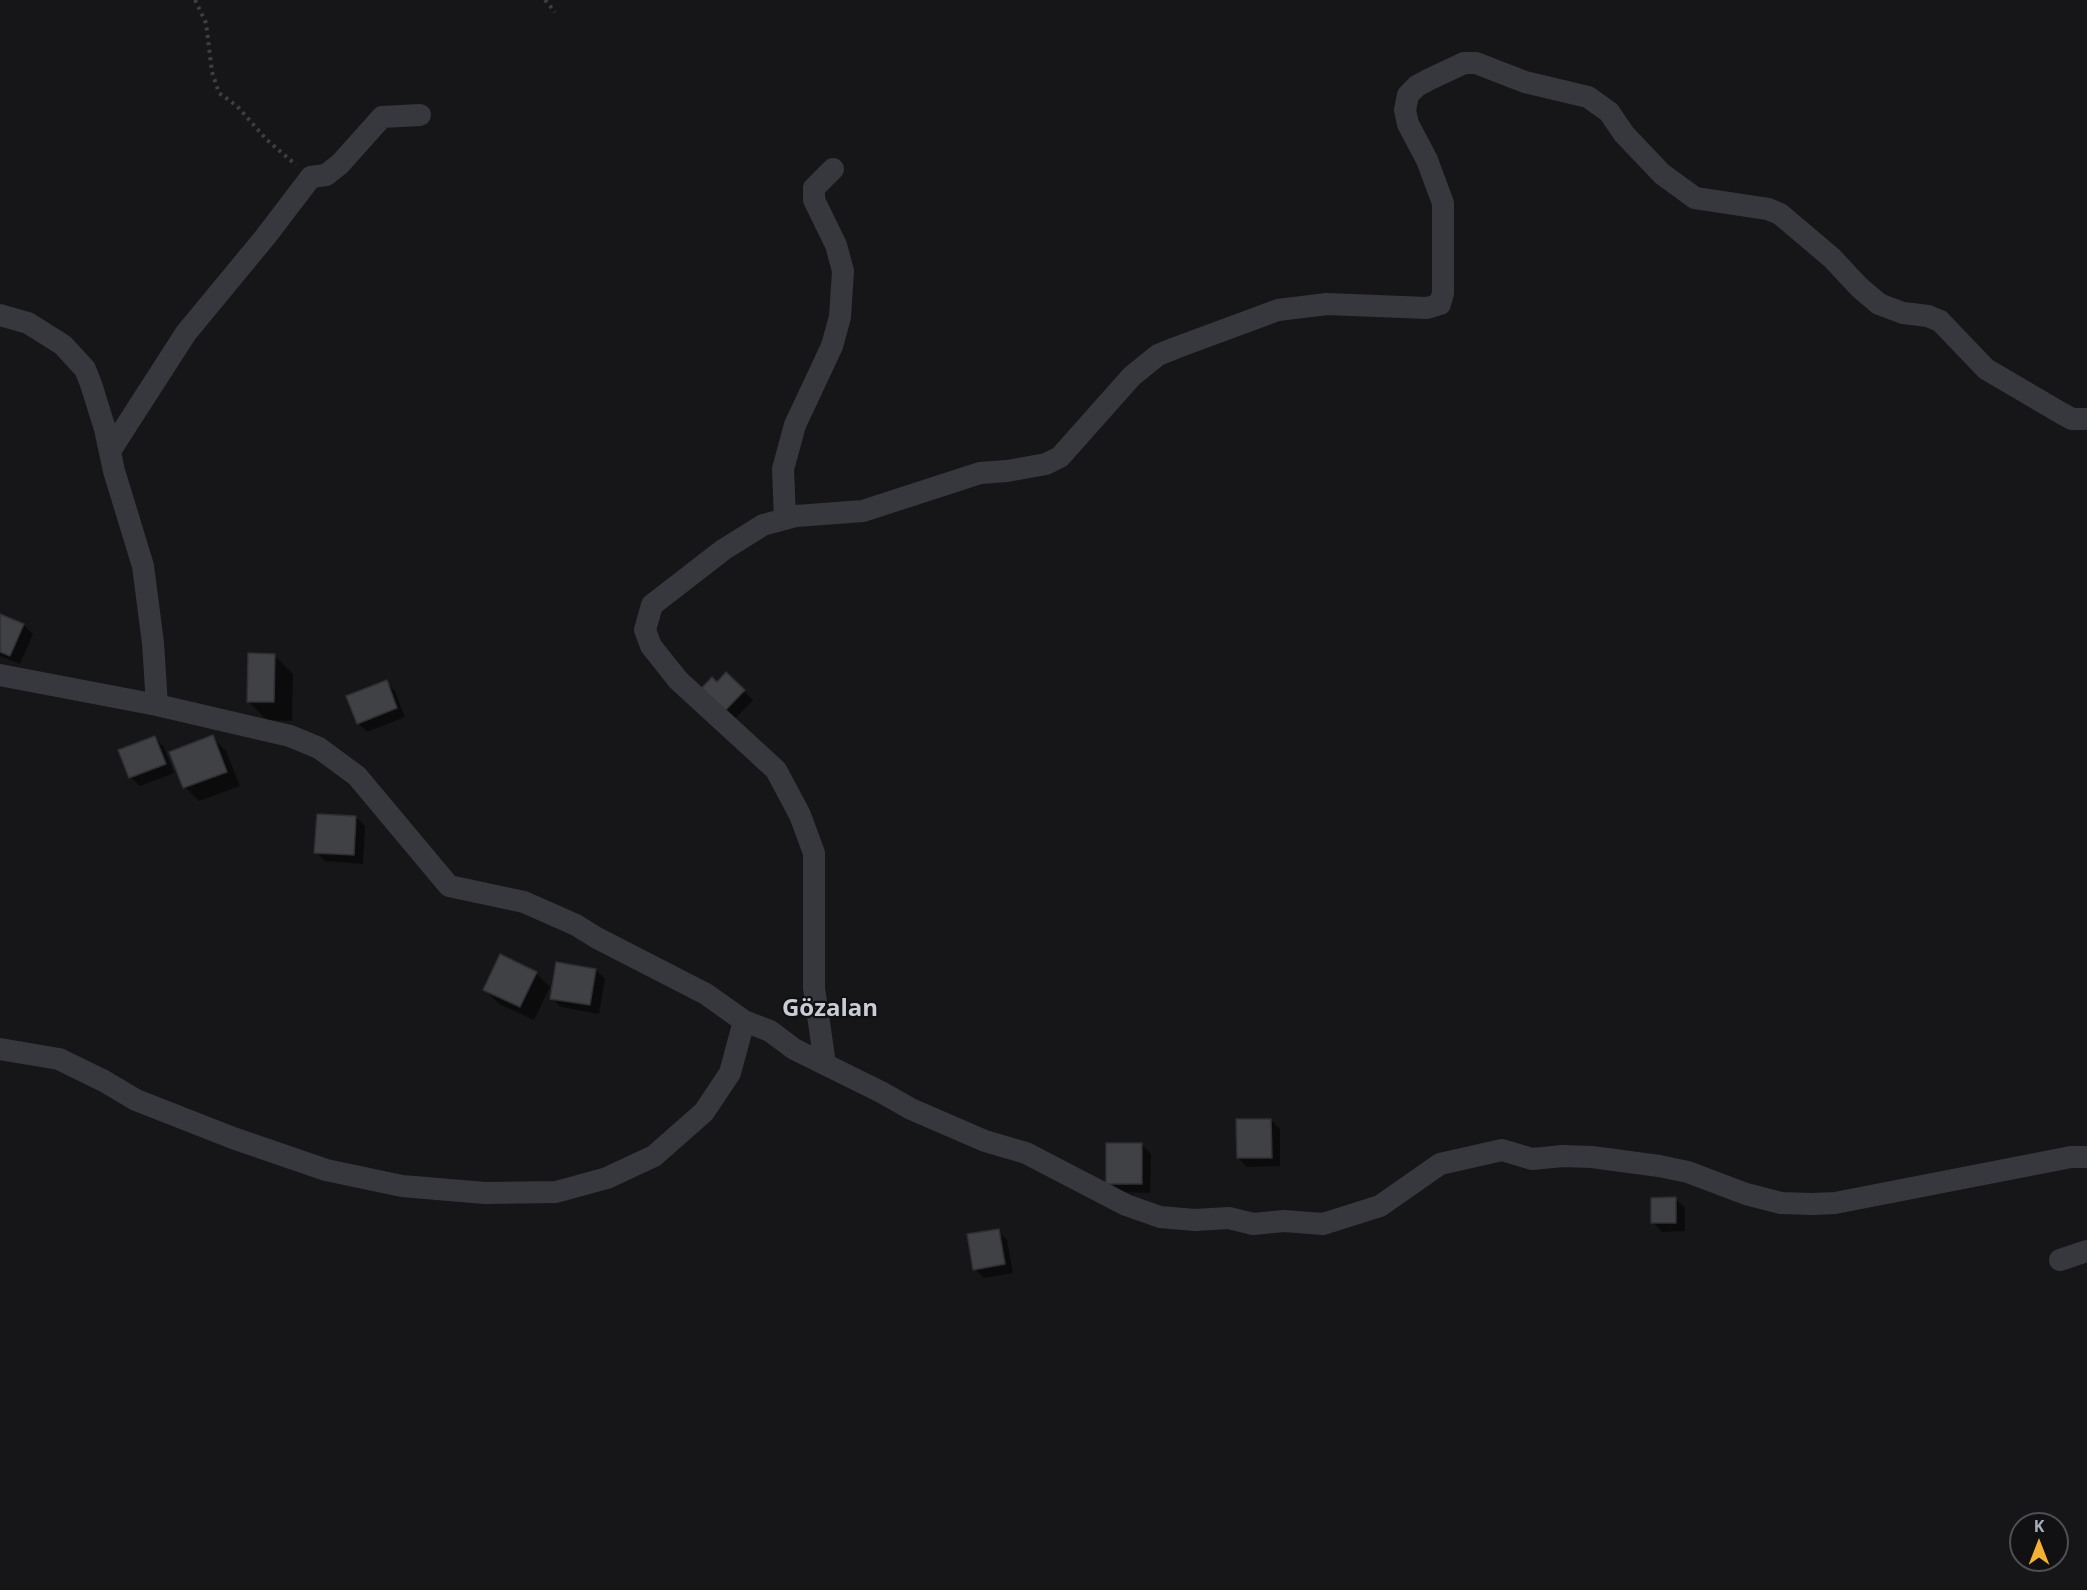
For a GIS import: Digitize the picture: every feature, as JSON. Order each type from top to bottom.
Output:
[{"type":"street","points":[[825,1064],[814,988],[814,854],[800,815],[776,770],[678,680],[651,646],[645,630],[652,605],[723,549],[763,525],[796,516],[863,511],[980,472],[1006,471],[1046,464],[1060,457],[1132,376],[1158,356],[1278,310],[1327,304],[1427,308],[1440,304],[1444,283],[1443,203],[1427,160],[1408,124],[1405,110],[1408,94],[1417,86],[1464,63],[1476,63],[1525,82],[1588,97],[1609,112],[1624,134],[1662,174],[1695,198],[1768,209],[1780,214],[1832,258],[1864,292],[1879,304],[1903,313],[1928,316],[1940,321],[1986,369],[2061,413],[2072,418],[2087,419]]},
{"type":"street","points":[[110,451],[186,333],[311,177],[326,175],[340,164],[382,117],[420,115]]},
{"type":"street","points":[[785,519],[783,469],[795,425],[832,346],[840,316],[843,271],[836,245],[814,200],[814,188],[833,169]]},
{"type":"street","points":[[0,315],[28,323],[63,345],[85,369],[98,404],[142,566],[152,634],[157,705]]},
{"type":"street","points":[[0,675],[157,705],[290,736],[319,748],[357,776],[449,886],[524,902],[551,913],[706,994],[744,1021],[770,1031],[794,1049],[912,1109],[985,1141],[1026,1153],[1126,1205],[1160,1217],[1195,1220],[1229,1218],[1253,1224],[1284,1221],[1323,1224],[1380,1206],[1440,1164],[1502,1150],[1532,1159],[1563,1156],[1592,1157],[1659,1166],[1688,1172],[1746,1194],[1781,1203],[1812,1204],[1835,1203],[2072,1157],[2087,1157]]},
{"type":"street","points":[[0,1049],[59,1059],[136,1100],[232,1138],[326,1170],[402,1186],[485,1193],[556,1192],[607,1178],[654,1156],[704,1112],[730,1073],[744,1021]]},
{"type":"street","points":[[2060,1260],[2087,1251]]},
{"type":"path","points":[[195,0],[206,23],[212,72],[219,93],[237,106],[267,140],[311,177]]},
{"type":"path","points":[[545,0],[555,12]]},
{"type":"building","points":[[0,614],[24,624],[10,656],[0,652]]},
{"type":"building","points":[[248,653],[275,654],[274,702],[247,702]]},
{"type":"building","points":[[726,672],[745,690],[721,715],[698,692],[712,677],[717,682]]},
{"type":"building","points":[[387,680],[397,708],[357,724],[346,696]]},
{"type":"building","points":[[213,735],[227,772],[183,788],[169,752]]},
{"type":"building","points":[[155,736],[166,764],[129,778],[118,750]]},
{"type":"building","points":[[317,814],[356,816],[354,855],[314,853]]},
{"type":"building","points":[[500,954],[537,972],[520,1007],[483,990]]},
{"type":"building","points":[[556,962],[596,969],[590,1005],[550,999]]},
{"type":"building","points":[[1236,1119],[1271,1119],[1272,1158],[1237,1158]]},
{"type":"building","points":[[1106,1143],[1142,1143],[1142,1184],[1106,1184]]},
{"type":"building","points":[[1676,1197],[1676,1223],[1651,1223],[1651,1198]]},
{"type":"building","points":[[999,1229],[1005,1264],[973,1270],[967,1234]]},
{"type":"district","name":"Gözalan","points":[[830,1009]]}]
